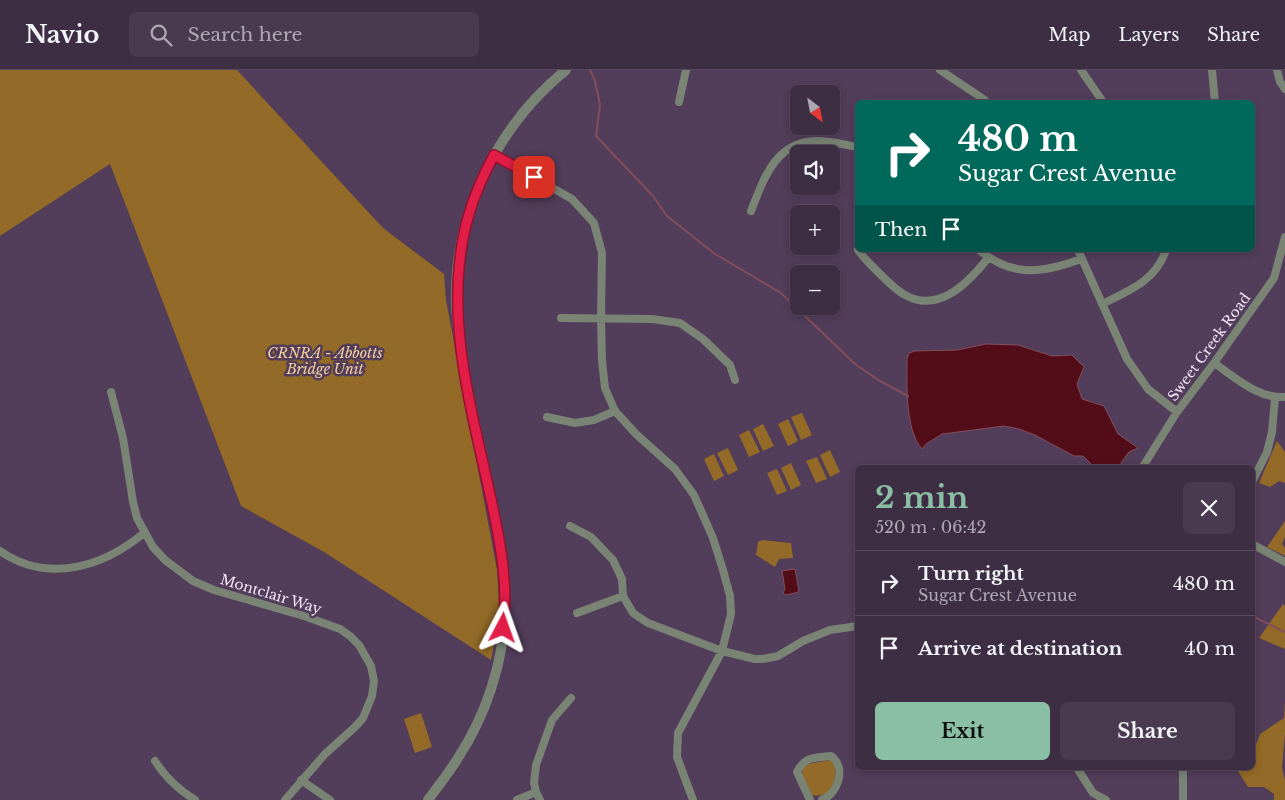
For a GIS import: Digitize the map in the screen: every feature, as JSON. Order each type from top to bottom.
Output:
[{"type":"street","points":[[428,800],[458,758],[474,731],[487,702],[496,673],[505,614],[505,582],[496,519],[462,355],[456,302],[457,272],[462,242],[479,184],[508,131],[527,107],[551,82],[566,70]]},
{"type":"street","points":[[679,102],[686,70]]},
{"type":"street","points":[[940,70],[984,100]]},
{"type":"street","points":[[1081,70],[1102,100]]},
{"type":"street","points":[[1212,70],[1215,100]]},
{"type":"street","points":[[1277,70],[1280,82],[1285,89]]},
{"type":"street","points":[[751,211],[768,170],[773,162],[788,150],[818,141],[855,147]]},
{"type":"street","points":[[494,155],[572,200],[594,223],[602,253],[601,319],[605,388],[615,411],[636,434],[676,469],[694,494],[702,510],[724,570],[730,596],[731,614],[722,651],[678,733],[677,757],[693,800]]},
{"type":"street","name":"Sweet Creek Road","points":[[1144,465],[1177,412],[1274,278],[1285,238]]},
{"type":"street","points":[[860,252],[865,260],[896,289],[906,296],[919,300],[933,300],[947,295],[962,286],[988,258]]},
{"type":"street","points":[[981,252],[988,258],[1006,266],[1036,271],[1056,268],[1081,259]]},
{"type":"street","points":[[1079,252],[1127,359],[1148,389],[1177,412]]},
{"type":"street","points":[[1102,304],[1138,286],[1149,278],[1159,266],[1165,252]]},
{"type":"street","points":[[561,318],[652,319],[680,323],[703,339],[730,364],[735,380]]},
{"type":"street","points":[[1214,363],[1253,390],[1275,398],[1285,397]]},
{"type":"street","name":"Montclair Way","points":[[111,392],[123,438],[137,518],[153,547],[165,560],[193,580],[214,590],[307,617],[340,629],[350,636],[364,652],[371,666],[374,681],[368,710],[355,727],[325,754],[285,800]]},
{"type":"street","points":[[1255,476],[1267,452],[1272,432],[1275,398]]},
{"type":"street","points":[[547,417],[575,423],[594,420],[615,411]]},
{"type":"street","points":[[570,526],[591,537],[613,560],[622,579],[623,596],[633,613],[648,623],[722,651],[754,659],[762,659],[778,656],[803,641],[830,630],[855,626]]},
{"type":"street","points":[[0,551],[15,560],[45,569],[68,569],[112,555],[144,533]]},
{"type":"street","points":[[1255,546],[1285,562]]},
{"type":"street","points":[[577,613],[623,596]]},
{"type":"street","points":[[540,800],[534,783],[536,765],[552,720],[571,698]]},
{"type":"street","points":[[810,800],[797,772],[801,764],[808,759],[831,756],[838,761],[839,774],[835,789],[829,797],[822,800]]},
{"type":"street","points":[[155,761],[169,780],[186,795],[195,800]]},
{"type":"street","points":[[1078,770],[1093,793],[1106,800]]},
{"type":"street","points":[[1183,770],[1183,800]]},
{"type":"street","points":[[301,780],[330,800]]},
{"type":"street","points":[[517,800],[536,792]]},
{"type":"green space","name":"CRNRA - Abbotts Bridge Unit","points":[[0,70],[237,70],[383,228],[444,274],[446,300],[497,570],[498,625],[491,660],[324,552],[241,506],[110,164],[0,236]]},
{"type":"green space","points":[[802,413],[812,435],[801,440],[791,417]]},
{"type":"green space","points":[[788,419],[798,441],[788,446],[778,424]]},
{"type":"green space","points":[[763,424],[774,446],[763,451],[753,429]]},
{"type":"green space","points":[[749,430],[760,452],[749,457],[739,435]]},
{"type":"green space","points":[[1277,441],[1285,452],[1285,483],[1279,481],[1270,487],[1259,483]]},
{"type":"green space","points":[[728,448],[738,470],[728,475],[717,453]]},
{"type":"green space","points":[[830,450],[840,472],[830,477],[820,455]]},
{"type":"green space","points":[[714,454],[724,476],[714,481],[704,459]]},
{"type":"green space","points":[[817,457],[827,479],[816,483],[806,461]]},
{"type":"green space","points":[[791,463],[801,485],[791,490],[781,468]]},
{"type":"green space","points":[[777,469],[787,491],[777,495],[767,473]]},
{"type":"green space","points":[[1285,521],[1285,537],[1282,544],[1285,548],[1285,556],[1267,547]]},
{"type":"green space","points":[[762,540],[791,543],[793,558],[779,559],[775,567],[756,555],[758,542]]},
{"type":"green space","points":[[1283,604],[1285,606],[1285,649],[1259,638]]},
{"type":"green space","points":[[1285,701],[1282,768],[1285,780],[1285,800],[1274,800],[1274,794],[1264,787],[1248,787],[1237,770],[1255,770],[1255,748],[1260,734],[1284,718]]},
{"type":"green space","points":[[421,713],[432,747],[415,753],[404,719]]},
{"type":"green space","points":[[830,760],[834,762],[835,768],[832,786],[825,794],[819,796],[812,795],[802,775],[803,767],[808,764]]},
{"type":"shaded area","points":[[986,344],[1018,345],[1052,356],[1072,355],[1084,367],[1077,384],[1082,399],[1104,406],[1118,434],[1138,448],[1129,452],[1122,465],[1092,465],[1083,456],[1074,456],[1035,435],[1004,426],[942,434],[926,444],[922,449],[916,441],[912,430],[908,406],[907,359],[909,353],[915,351],[957,350]]},
{"type":"shaded area","points":[[795,569],[799,592],[786,595],[783,593],[785,589],[782,571]]},
{"type":"waterway","points":[[590,70],[595,81],[600,105],[596,136],[653,196],[667,216],[715,254],[781,293],[855,364],[880,381],[908,396]]},
{"type":"waterway","points":[[1255,617],[1285,632]]},
{"type":"route","points":[[503,628],[505,582],[496,519],[462,355],[456,302],[457,272],[469,213],[479,184],[494,155],[534,177]]}]
